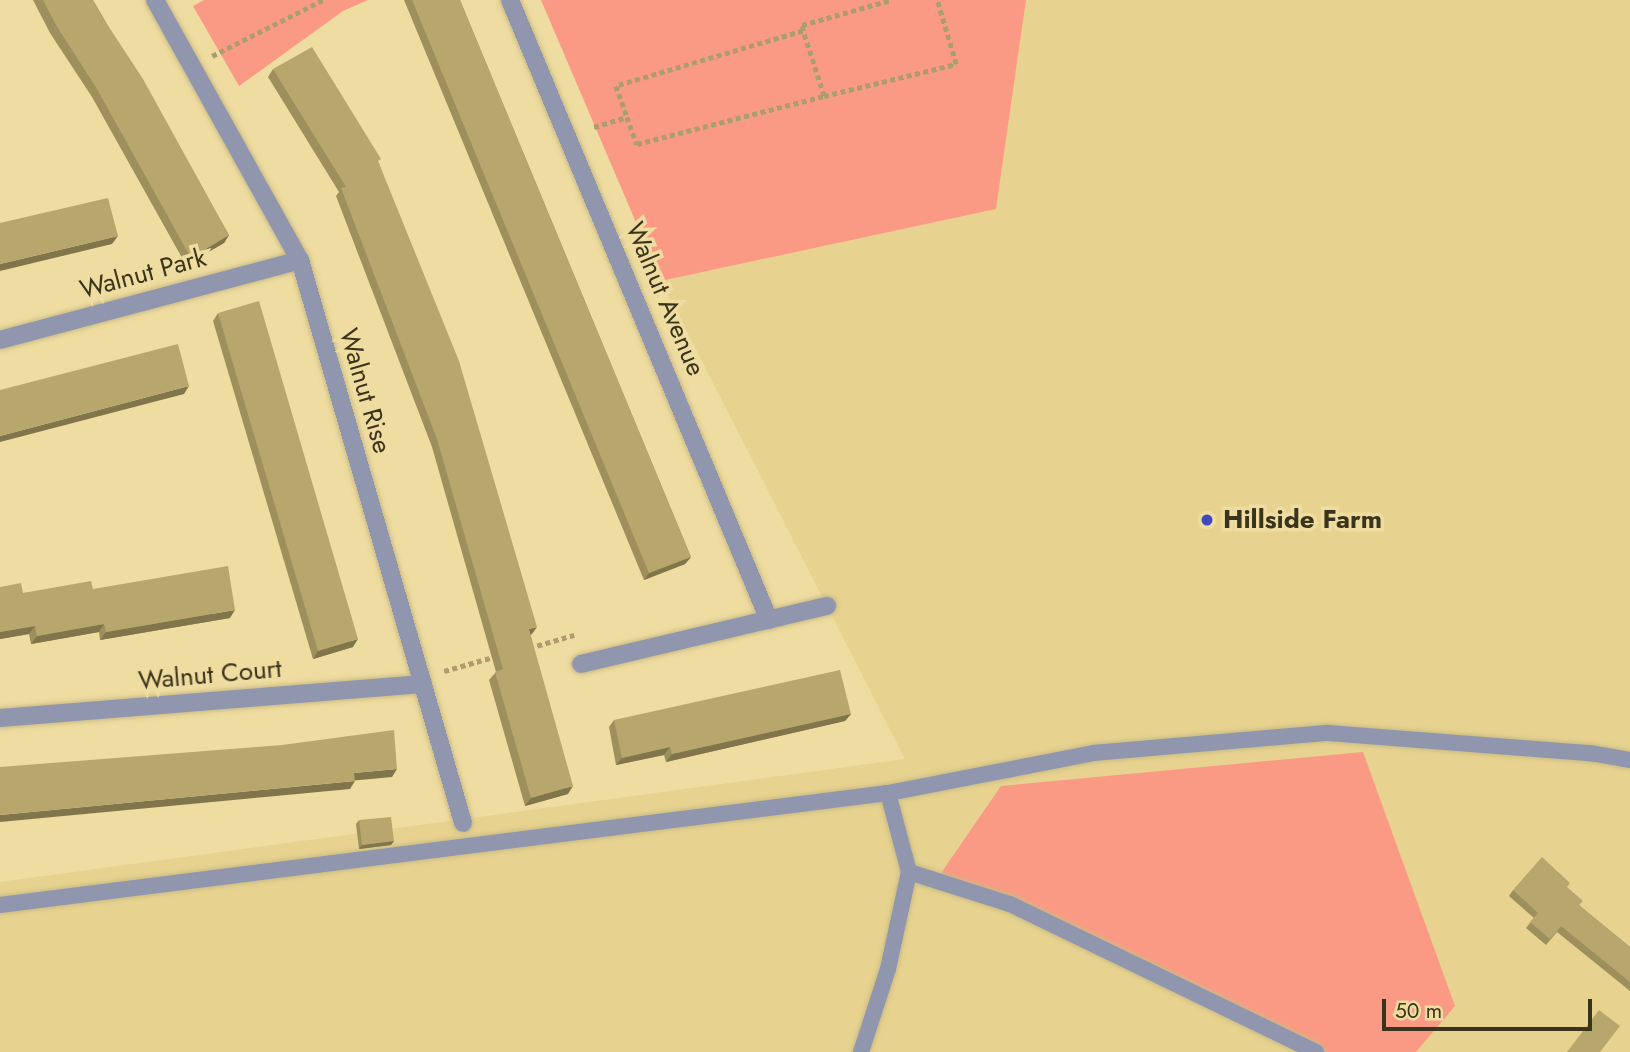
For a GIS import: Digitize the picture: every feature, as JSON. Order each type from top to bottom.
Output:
[{"type":"street","name":"Walnut Rise","points":[[155,0],[300,260],[463,823]]},
{"type":"street","name":"Walnut Avenue","points":[[510,0],[769,620]]},
{"type":"street","name":"Walnut Park","points":[[0,340],[300,260]]},
{"type":"street","points":[[582,664],[827,606]]},
{"type":"street","name":"Walnut Court","points":[[0,718],[424,684]]},
{"type":"lane","points":[[0,905],[888,793],[1093,754],[1328,733],[1590,752],[1630,760]]},
{"type":"lane","points":[[861,1052],[888,969],[909,872],[888,793]]},
{"type":"lane","points":[[909,872],[1010,904],[1316,1052]]},
{"type":"path","points":[[212,56],[323,0]]},
{"type":"path","points":[[824,96],[802,25],[891,0]]},
{"type":"path","points":[[803,31],[616,86],[637,144],[956,64],[937,0]]},
{"type":"path","points":[[594,127],[627,117]]},
{"type":"path","points":[[522,649],[574,635]]},
{"type":"path","points":[[444,671],[509,653]]},
{"type":"shaded area","points":[[204,0],[368,0],[343,11],[239,86],[193,6]]},
{"type":"shaded area","points":[[541,0],[1026,0],[996,209],[661,281]]},
{"type":"shaded area","name":"Hillside Farm","points":[[1026,0],[1630,0],[1630,1052],[0,1052],[0,882],[905,759],[661,281],[996,209]]},
{"type":"shaded area","points":[[1363,752],[1455,1006],[1416,1052],[1316,1052],[941,873],[1001,786]]},
{"type":"building","points":[[43,0],[93,0],[143,79],[229,235],[191,258],[97,89]]},
{"type":"building","points":[[412,0],[460,0],[691,557],[649,573]]},
{"type":"building","points":[[312,47],[381,159],[378,161],[459,361],[537,627],[529,629],[573,786],[531,798],[495,672],[503,669],[437,439],[341,188],[346,187],[273,69]]},
{"type":"building","points":[[108,198],[118,236],[0,264],[0,223]]},
{"type":"building","points":[[259,301],[358,639],[318,651],[218,313]]},
{"type":"building","points":[[178,344],[189,386],[0,436],[0,390]]},
{"type":"building","points":[[228,566],[235,610],[106,632],[104,624],[37,636],[35,626],[0,632],[0,587],[21,583],[23,593],[91,581],[93,589]]},
{"type":"building","points":[[840,670],[851,714],[672,754],[670,747],[622,758],[614,720]]},
{"type":"building","points":[[394,730],[397,769],[354,773],[355,781],[0,815],[0,767],[282,745]]},
{"type":"building","points":[[391,817],[394,841],[362,845],[359,820]]},
{"type":"building","points":[[1542,857],[1570,883],[1567,887],[1583,901],[1579,905],[1630,947],[1630,982],[1561,926],[1550,939],[1530,922],[1538,913],[1513,890]]},
{"type":"building","points":[[1599,1010],[1620,1026],[1600,1052],[1567,1052]]},
{"type":"place","name":"Hillside Farm","points":[[1207,520]]}]
